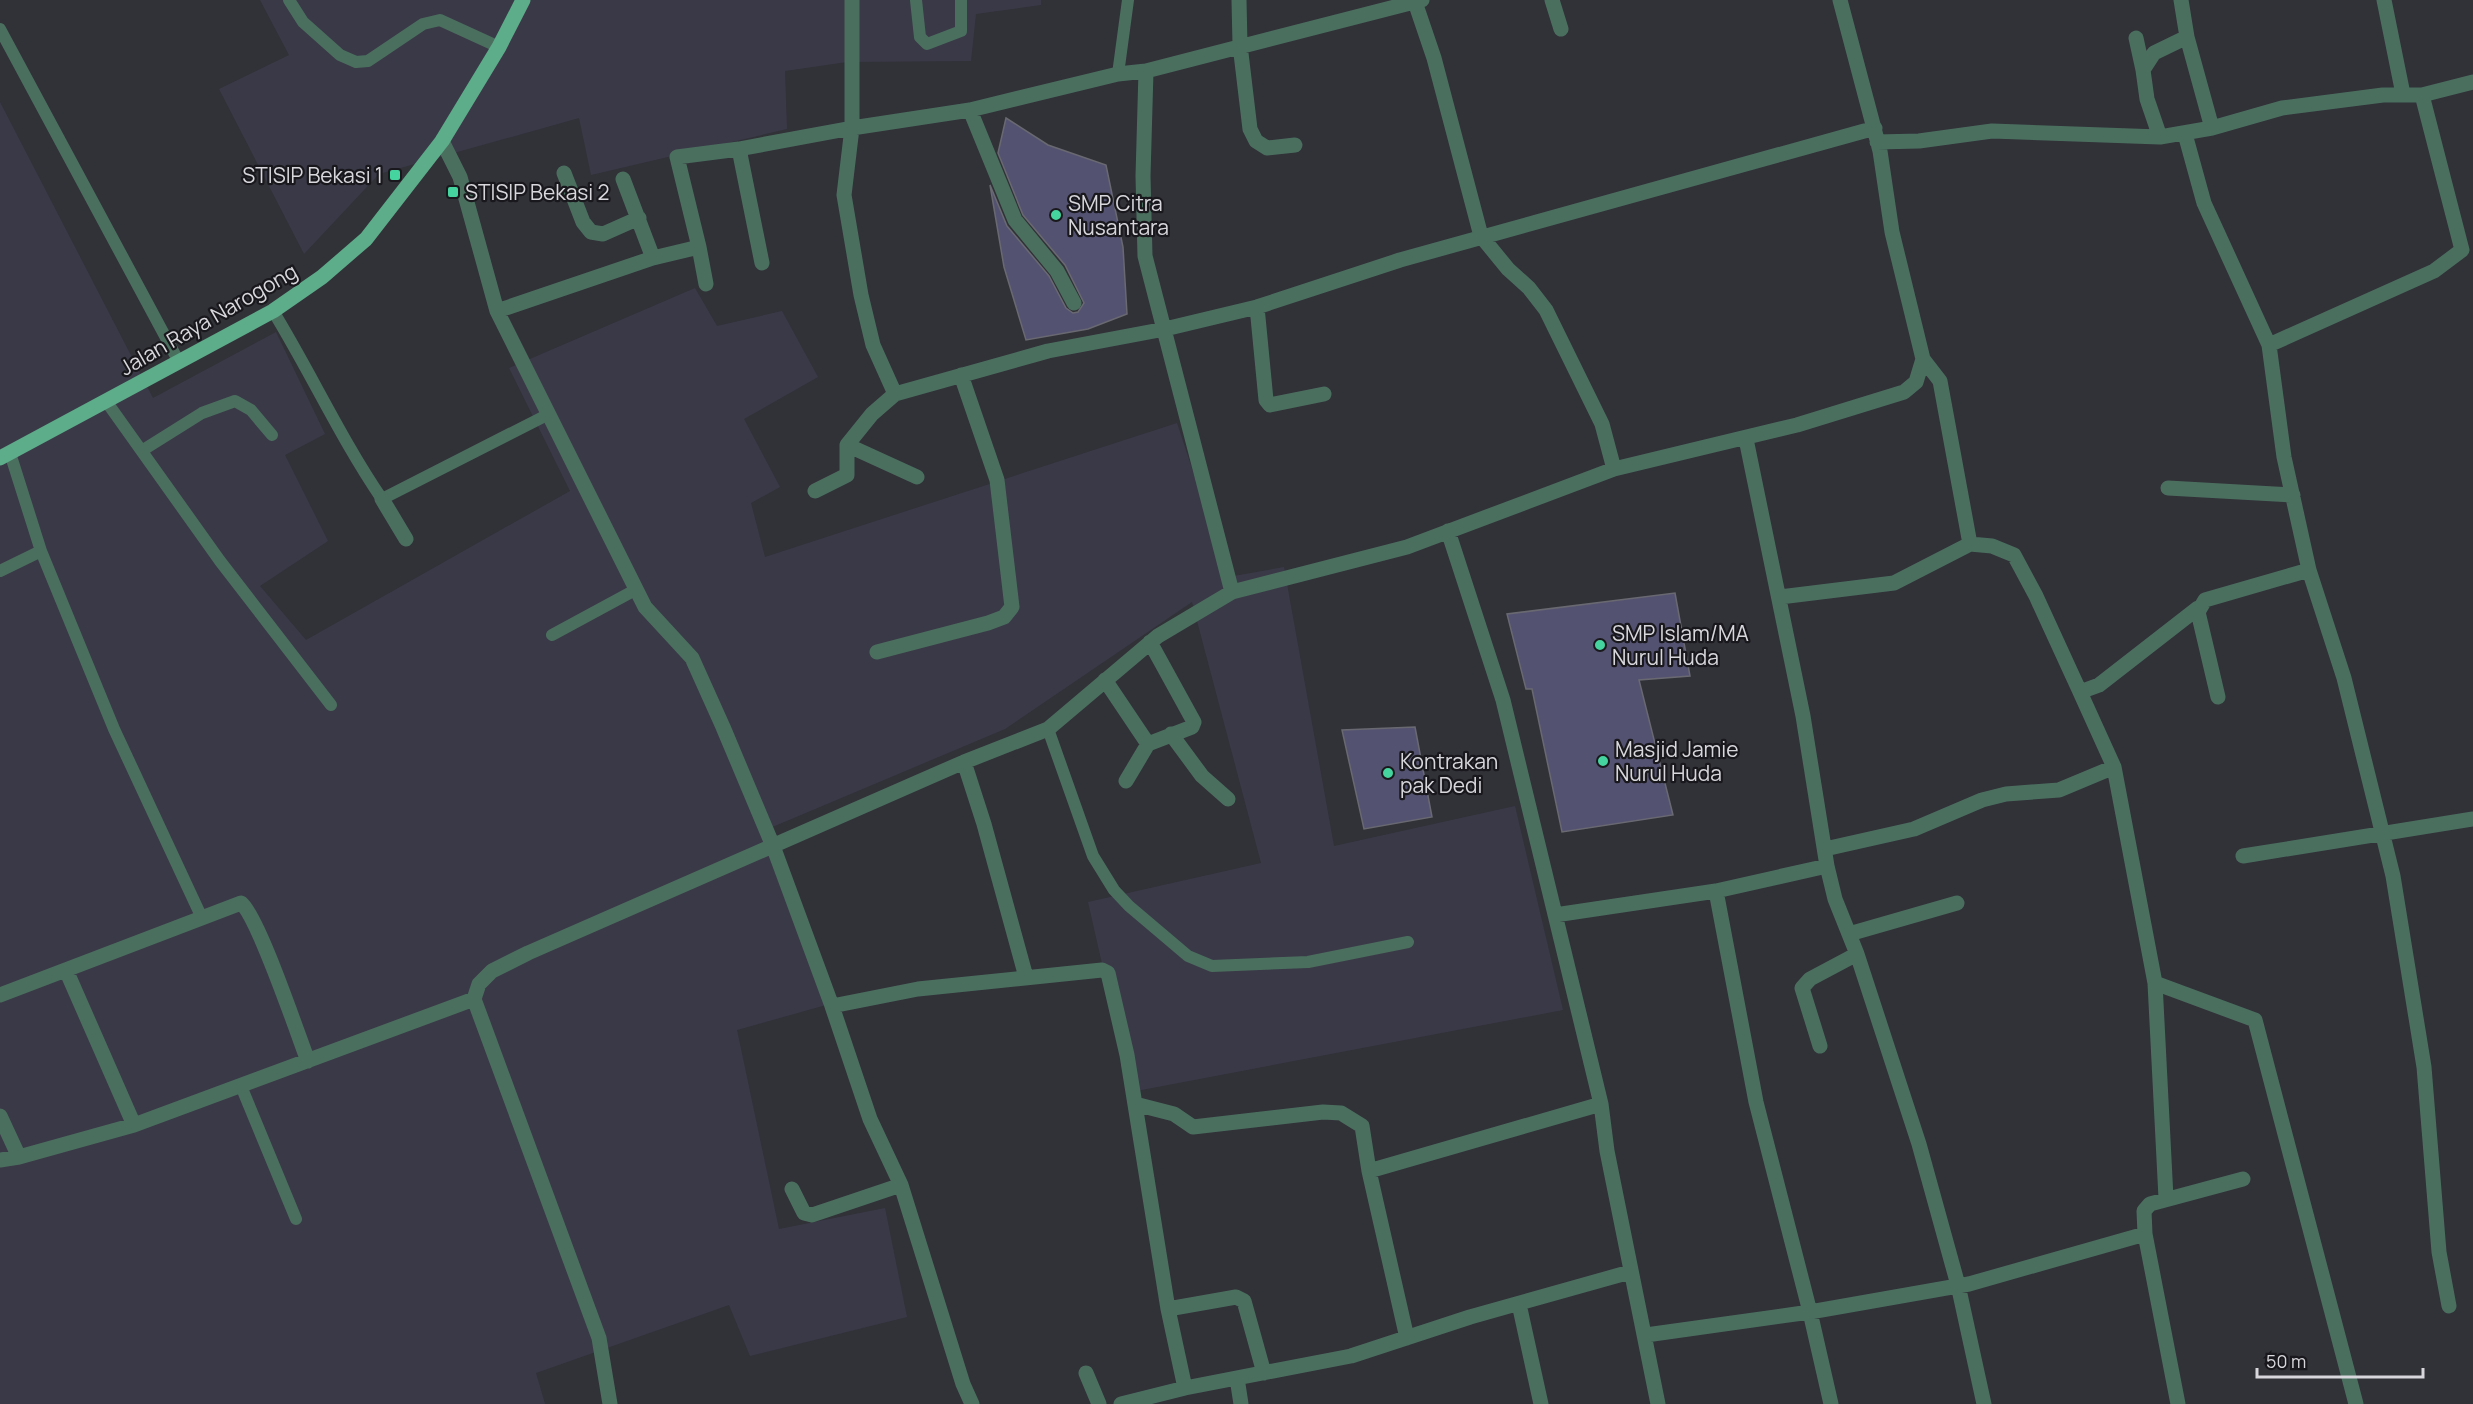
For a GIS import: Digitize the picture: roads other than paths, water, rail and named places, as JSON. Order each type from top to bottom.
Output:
[{"type":"main road","name":"Jalan Raya Narogong","points":[[5,455],[273,311],[322,277],[366,239],[442,141],[499,47],[523,0]]},
{"type":"street","points":[[852,0],[852,128],[844,195],[861,295],[873,345],[895,394]]},
{"type":"street","points":[[1239,0],[1240,45],[1251,129],[1256,141],[1267,148],[1295,145]]},
{"type":"street","points":[[1552,0],[1561,29]]},
{"type":"street","points":[[1840,0],[1880,151],[1892,231],[1923,359],[1940,381],[1970,544]]},
{"type":"street","points":[[2181,0],[2187,38],[2212,128]]},
{"type":"street","points":[[2384,0],[2403,94]]},
{"type":"street","points":[[706,284],[676,157],[739,149],[852,128],[970,110],[1118,74],[1146,71],[1418,1],[1481,236],[1546,310],[1602,424],[1614,469]]},
{"type":"street","points":[[2136,38],[2147,99],[2160,137]]},
{"type":"street","points":[[2142,70],[2154,53],[2187,38]]},
{"type":"street","points":[[1146,71],[1143,176],[1145,256],[1232,592]]},
{"type":"street","points":[[814,491],[848,475],[847,445],[872,414],[895,394],[1048,351],[1165,329],[1257,307],[1481,236],[1876,135],[1919,141],[1992,131],[2160,137],[2212,128],[2282,108],[2403,94],[2422,95],[2473,82]]},
{"type":"street","points":[[2269,345],[2434,271],[2462,250],[2422,95]]},
{"type":"street","points":[[970,110],[1015,220],[1057,271],[1074,303]]},
{"type":"street","points":[[2185,134],[2204,203],[2269,345],[2284,457],[2309,570],[2344,678],[2393,876],[2424,1067],[2439,1252],[2450,1306]]},
{"type":"street","points":[[442,141],[460,177],[497,311],[645,607],[692,658],[773,846],[832,1006],[870,1119],[901,1185],[963,1384],[972,1404]]},
{"type":"street","points":[[739,149],[762,263]]},
{"type":"street","points":[[564,173],[583,222],[591,232],[603,234],[639,218]]},
{"type":"street","points":[[623,178],[653,258]]},
{"type":"street","points":[[497,311],[653,258],[699,247]]},
{"type":"street","points":[[1257,307],[1266,400],[1270,405],[1324,394]]},
{"type":"street","points":[[610,1404],[599,1338],[474,999],[479,984],[492,971],[964,762],[1048,729],[1150,642],[1232,592],[1372,558],[1614,469],[1746,439],[1904,392],[1916,382],[1923,359]]},
{"type":"street","points":[[876,652],[988,623],[1004,617],[1012,607],[997,480],[961,375]]},
{"type":"street","points":[[1746,439],[1780,597],[1819,801],[1827,866],[1919,1144],[1958,1285],[1984,1404]]},
{"type":"street","points":[[847,445],[917,477]]},
{"type":"street","points":[[2168,488],[2293,495]]},
{"type":"street","points":[[382,499],[406,539]]},
{"type":"street","points":[[1448,531],[1503,700],[1601,1104],[1607,1150],[1630,1272],[1646,1335],[1658,1404]]},
{"type":"street","points":[[1780,597],[1894,583],[1970,544],[1992,546],[2014,555],[2036,596],[2114,767],[2155,983],[2166,1198]]},
{"type":"street","points":[[2080,692],[2099,685],[2198,608],[2205,600],[2309,570]]},
{"type":"street","points":[[2198,608],[2218,697]]},
{"type":"street","points":[[1126,781],[1148,744],[1192,727],[1194,720],[1150,642]]},
{"type":"street","points":[[1106,680],[1148,744]]},
{"type":"street","points":[[1171,734],[1202,776],[1228,800]]},
{"type":"street","points":[[964,762],[984,824],[1026,977]]},
{"type":"street","points":[[1825,849],[1914,829],[1982,800],[2006,794],[2059,790],[2114,767]]},
{"type":"street","points":[[2243,856],[2473,819]]},
{"type":"street","points":[[1555,915],[1716,891],[1827,866]]},
{"type":"street","points":[[1716,891],[1756,1102],[1831,1404]]},
{"type":"street","points":[[0,995],[202,918],[235,903],[245,906],[264,946],[308,1062]]},
{"type":"street","points":[[1849,934],[1957,903]]},
{"type":"street","points":[[1820,1046],[1802,988],[1810,979],[1857,954]]},
{"type":"street","points":[[66,970],[134,1125]]},
{"type":"street","points":[[832,1006],[918,988],[1102,970],[1108,973],[1135,1104],[1168,1309],[1185,1388]]},
{"type":"street","points":[[2155,983],[2255,1020],[2356,1404]]},
{"type":"street","points":[[0,1160],[18,1158],[134,1125],[474,999]]},
{"type":"street","points":[[1135,1104],[1174,1114],[1193,1127],[1323,1112],[1341,1113],[1362,1126],[1369,1171],[1407,1338]]},
{"type":"street","points":[[1369,1171],[1421,1158],[1601,1104]]},
{"type":"street","points":[[0,1116],[18,1158]]},
{"type":"street","points":[[2178,1404],[2145,1234],[2144,1211],[2150,1204],[2166,1198],[2243,1179]]},
{"type":"street","points":[[792,1189],[804,1213],[812,1215],[901,1185]]},
{"type":"street","points":[[1646,1335],[1810,1312],[1958,1285],[2145,1234]]},
{"type":"street","points":[[1120,1404],[1159,1399],[1185,1388],[1351,1356],[1630,1272]]},
{"type":"street","points":[[1168,1309],[1236,1297],[1244,1301],[1264,1372]]},
{"type":"street","points":[[1519,1304],[1541,1404]]},
{"type":"street","points":[[1086,1372],[1099,1404]]},
{"type":"street","points":[[1237,1378],[1241,1404]]},
{"type":"lane","points":[[289,0],[303,22],[340,55],[356,62],[368,61],[423,24],[440,20],[499,47]]},
{"type":"lane","points":[[916,0],[920,37],[927,44],[961,31],[961,0]]},
{"type":"lane","points":[[1118,74],[1128,0]]},
{"type":"lane","points":[[0,29],[180,362]]},
{"type":"lane","points":[[273,311],[301,357],[354,458],[382,499],[549,414]]},
{"type":"lane","points":[[106,401],[220,561],[331,705]]},
{"type":"lane","points":[[143,450],[202,413],[235,401],[251,410],[272,435]]},
{"type":"lane","points":[[5,455],[41,551],[114,729],[202,918]]},
{"type":"lane","points":[[0,571],[41,551]]},
{"type":"lane","points":[[552,635],[637,589]]},
{"type":"lane","points":[[1048,729],[1093,856],[1104,874],[1129,906],[1188,956],[1212,966],[1308,962],[1408,942]]},
{"type":"lane","points":[[241,1086],[296,1219]]},
{"type":"place","name":"STISIP Bekasi 1","points":[[395,175]]},
{"type":"place","name":"STISIP Bekasi 2","points":[[453,192]]},
{"type":"place","name":"SMP Citra Nusantara","points":[[1056,215]]},
{"type":"place","name":"SMP Islam/MA Nurul Huda","points":[[1600,645]]},
{"type":"place","name":"Masjid Jamie Nurul Huda","points":[[1603,761]]},
{"type":"place","name":"Kontrakan pak Dedi","points":[[1388,773]]}]
